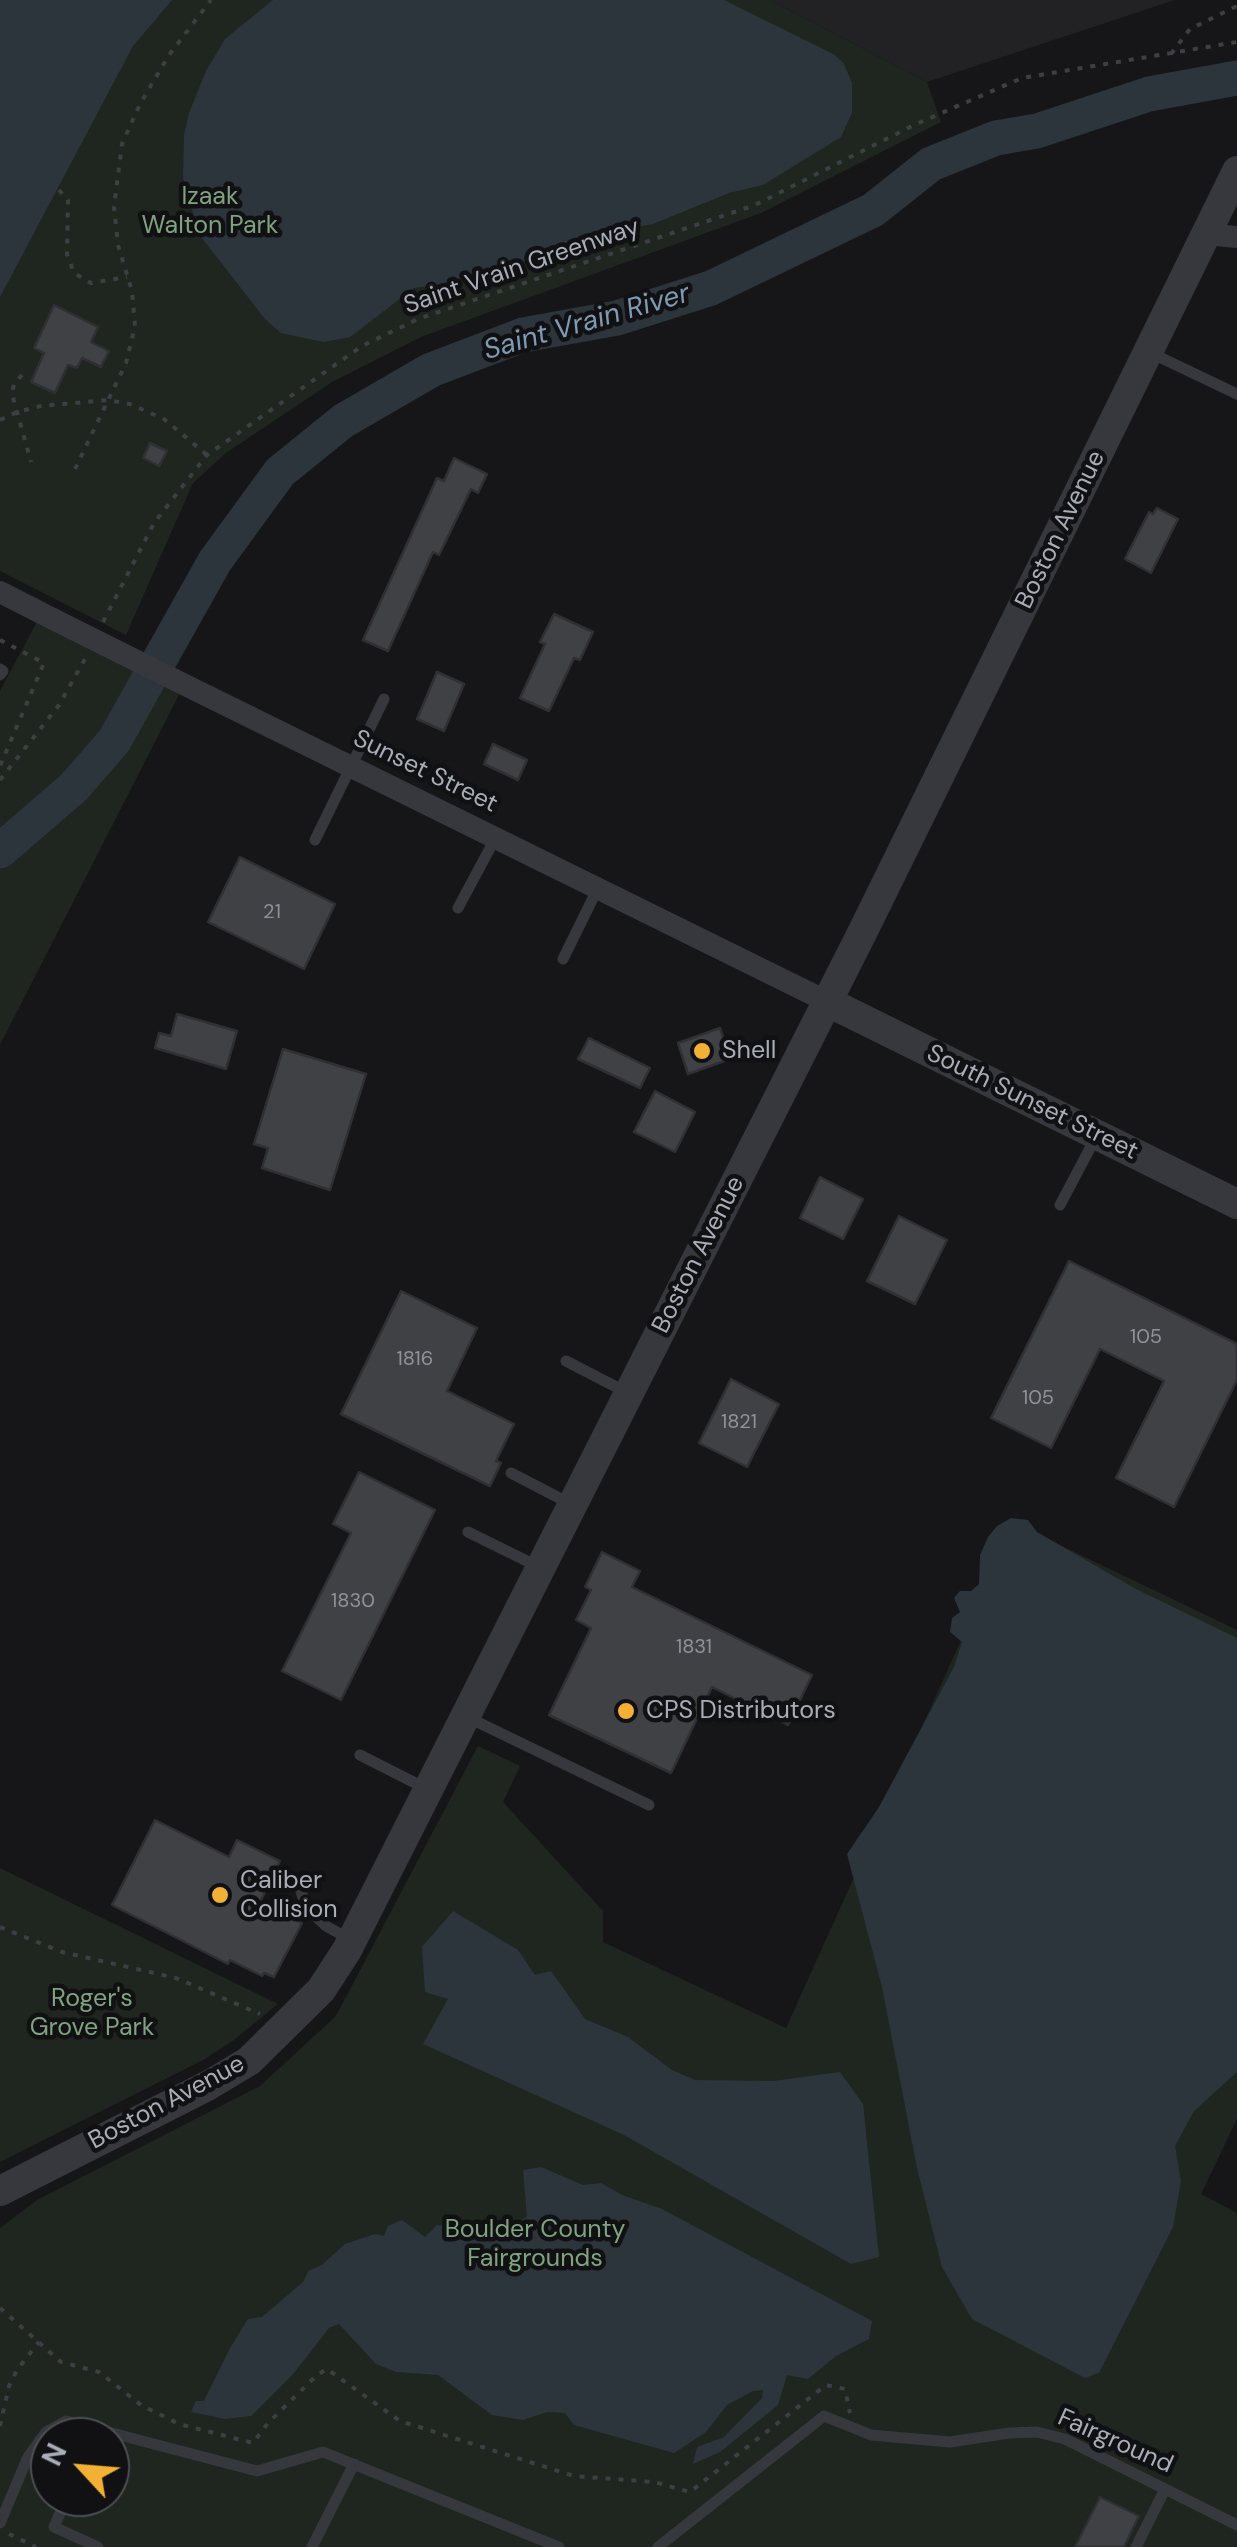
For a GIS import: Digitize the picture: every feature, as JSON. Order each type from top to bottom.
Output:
[{"type":"street","name":"Boston Avenue","points":[[0,2191],[249,2060],[321,1990],[352,1940],[630,1394],[1237,172]]},
{"type":"street","points":[[1206,234],[1237,237]]},
{"type":"street","name":"Sunset Street","points":[[0,592],[826,1001]]},
{"type":"street","name":"South Sunset Street","points":[[826,1001],[1237,1204]]},
{"type":"lane","points":[[1148,352],[1237,394]]},
{"type":"lane","points":[[315,840],[384,699]]},
{"type":"lane","points":[[458,908],[496,837]]},
{"type":"lane","points":[[563,959],[598,888]]},
{"type":"lane","points":[[1060,1205],[1097,1135]]},
{"type":"lane","points":[[566,1361],[630,1394]]},
{"type":"lane","points":[[511,1473],[574,1505]]},
{"type":"lane","points":[[468,1532],[542,1568]]},
{"type":"lane","points":[[467,1716],[648,1806]]},
{"type":"lane","points":[[360,1754],[429,1790]]},
{"type":"lane","points":[[299,1885],[306,1907],[326,1926],[352,1940]]},
{"type":"lane","name":"Fairground","points":[[658,2547],[824,2416],[872,2435],[950,2442],[1009,2432],[1037,2432],[1065,2439],[1237,2525]]},
{"type":"lane","points":[[130,2441],[256,2472],[323,2452],[559,2547]]},
{"type":"lane","points":[[1,2522],[30,2453]]},
{"type":"lane","points":[[312,2547],[354,2464]]},
{"type":"lane","points":[[1136,2547],[1165,2489]]},
{"type":"lane","points":[[58,2517],[54,2527],[98,2547]]},
{"type":"path","points":[[74,469],[126,363],[135,326],[114,207],[122,144],[162,66],[211,0]]},
{"type":"path","points":[[1172,54],[1190,30],[1237,6]]},
{"type":"path","name":"Saint Vrain Greenway","points":[[97,634],[154,523],[207,455],[362,346],[418,320],[755,205],[914,125],[1022,78],[1237,42]]},
{"type":"path","points":[[59,190],[68,200],[68,254],[74,273],[91,283],[127,277]]},
{"type":"path","points":[[22,375],[13,388],[31,462]]},
{"type":"path","points":[[0,420],[16,412],[66,402],[108,400],[130,404],[164,419],[207,455]]},
{"type":"path","points":[[0,640],[44,664],[0,766]]},
{"type":"path","points":[[0,780],[59,705],[90,648]]},
{"type":"path","points":[[0,1927],[62,1952],[176,1978],[264,2016]]},
{"type":"path","points":[[0,2308],[60,2362],[99,2372],[142,2404],[178,2424],[253,2443],[268,2423],[327,2370],[400,2421],[574,2476],[654,2482],[690,2492],[826,2385],[845,2390],[850,2427]]},
{"type":"path","points":[[0,2426],[16,2370],[39,2342]]},
{"type":"path","points":[[1,2522],[36,2547]]},
{"type":"shaded area","points":[[0,0],[172,0],[133,46],[0,297]]},
{"type":"shaded area","points":[[273,0],[724,0],[835,55],[844,64],[852,83],[852,113],[841,137],[763,185],[729,193],[653,224],[587,235],[498,276],[414,288],[350,337],[324,342],[281,333],[265,319],[199,234],[183,178],[184,135],[206,71],[225,39]]},
{"type":"shaded area","points":[[770,0],[1175,0],[927,82]]},
{"type":"shaded area","points":[[1011,1518],[1028,1520],[1037,1532],[1136,1589],[1237,1638],[1237,2072],[1194,2111],[1175,2146],[1181,2181],[1173,2227],[1099,2373],[1085,2378],[972,2319],[942,2267],[917,2168],[882,1987],[847,1854],[879,1807],[954,1667],[962,1642],[950,1632],[952,1618],[960,1612],[954,1598],[960,1591],[971,1591],[979,1584],[980,1555],[988,1537]]},
{"type":"shaded area","points":[[453,1911],[518,1950],[535,1975],[551,1971],[585,2019],[628,2037],[672,2070],[695,2080],[773,2081],[840,2072],[863,2104],[879,2257],[851,2264],[624,2135],[423,2044],[448,1999],[425,1992],[422,1947]]},
{"type":"shaded area","points":[[541,2167],[583,2185],[601,2183],[662,2209],[872,2321],[869,2339],[836,2356],[808,2379],[787,2375],[778,2405],[720,2452],[693,2464],[697,2447],[724,2437],[762,2398],[763,2390],[727,2405],[706,2432],[674,2453],[574,2425],[565,2413],[547,2412],[523,2420],[492,2415],[438,2375],[396,2372],[376,2364],[339,2324],[329,2328],[294,2373],[251,2416],[225,2419],[191,2412],[196,2401],[204,2401],[248,2319],[262,2317],[304,2281],[308,2271],[322,2265],[345,2244],[375,2234],[384,2236],[388,2226],[402,2220],[425,2237],[437,2225],[464,2229],[471,2221],[485,2230],[500,2223],[509,2226],[527,2217],[523,2170]]},
{"type":"green space","name":"Izaak Walton Park","points":[[0,0],[770,0],[927,82],[941,122],[761,213],[421,337],[332,382],[226,453],[193,483],[126,635],[0,571]]},
{"type":"green space","points":[[41,614],[184,685],[0,1045],[0,691]]},
{"type":"green space","name":"Boulder County Fairgrounds","points":[[1014,1523],[1237,1630],[1237,2119],[1201,2194],[1237,2213],[1237,2547],[0,2547],[0,2228],[37,2200],[260,2086],[336,2016],[478,1746],[520,1766],[503,1802],[603,1911],[603,1942],[786,2028]]},
{"type":"green space","name":"Roger's Grove Park","points":[[0,1868],[278,2004],[203,2060],[0,2162]]},
{"type":"building","points":[[54,305],[98,327],[91,342],[109,351],[101,367],[82,358],[77,368],[68,365],[55,393],[31,382],[44,353],[34,348]]},
{"type":"building","points":[[150,443],[167,451],[159,466],[143,458]]},
{"type":"building","points":[[454,458],[487,474],[478,493],[471,489],[439,555],[433,552],[388,651],[363,640],[437,478],[444,481]]},
{"type":"building","points":[[1157,508],[1178,519],[1151,573],[1125,559],[1149,512],[1153,514]]},
{"type":"building","points":[[554,614],[593,632],[580,660],[574,658],[549,711],[520,698]]},
{"type":"building","points":[[437,672],[464,684],[444,731],[417,719]]},
{"type":"building","points":[[493,744],[527,760],[518,780],[484,764]]},
{"type":"building","points":[[240,857],[335,904],[304,969],[208,922]]},
{"type":"building","points":[[177,1014],[237,1031],[226,1069],[155,1048],[159,1033],[171,1036]]},
{"type":"building","points":[[720,1028],[730,1059],[688,1074],[678,1043]]},
{"type":"building","points":[[589,1038],[650,1068],[640,1088],[578,1059]]},
{"type":"building","points":[[283,1049],[366,1074],[330,1190],[262,1168],[268,1148],[254,1144]]},
{"type":"building","points":[[655,1091],[695,1112],[675,1152],[634,1132]]},
{"type":"building","points":[[820,1177],[863,1199],[843,1239],[800,1218]]},
{"type":"building","points":[[899,1216],[947,1240],[915,1304],[867,1281]]},
{"type":"building","points":[[1069,1261],[1237,1344],[1237,1380],[1174,1507],[1116,1478],[1164,1381],[1100,1349],[1051,1448],[991,1418]]},
{"type":"building","points":[[401,1291],[477,1328],[447,1391],[514,1424],[496,1461],[501,1463],[490,1486],[341,1414]]},
{"type":"building","points":[[731,1379],[779,1404],[747,1467],[699,1443]]},
{"type":"building","points":[[359,1472],[435,1510],[341,1700],[282,1671],[351,1533],[333,1524]]},
{"type":"building","points":[[602,1552],[640,1571],[632,1587],[812,1675],[788,1725],[712,1687],[671,1773],[549,1715],[591,1628],[576,1620],[591,1590],[585,1587]]},
{"type":"building","points":[[155,1820],[229,1857],[237,1840],[280,1861],[260,1902],[302,1923],[274,1977],[264,1973],[262,1976],[230,1960],[228,1964],[112,1905]]},
{"type":"building","points":[[1100,2497],[1139,2516],[1124,2547],[1075,2547]]},
{"type":"waterway","name":"Saint Vrain River","points":[[0,851],[74,787],[114,741],[215,561],[280,472],[343,421],[431,370],[523,335],[617,318],[711,288],[873,210],[931,164],[996,138],[1037,131],[1149,94],[1237,78]]},
{"type":"place","name":"Shell","points":[[702,1051]]},
{"type":"place","name":"CPS Distributors","points":[[626,1711]]},
{"type":"place","name":"Caliber Collision","points":[[220,1895]]}]
